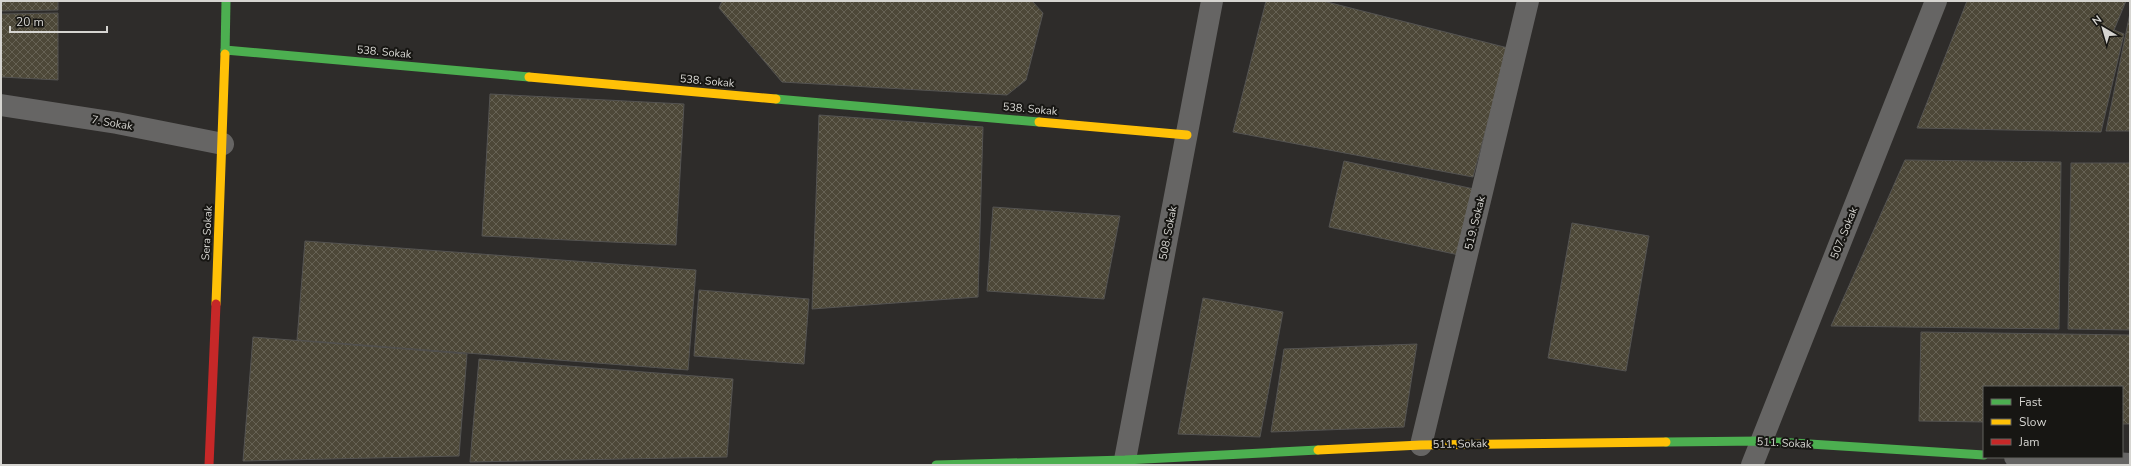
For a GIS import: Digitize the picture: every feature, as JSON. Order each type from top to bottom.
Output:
[{"type":"street","name":"Sera Sokak","points":[[209,465],[223,144],[226,1]]},
{"type":"street","name":"508. Sokak","points":[[1124,463],[1212,1]]},
{"type":"street","name":"519. Sokak","points":[[1421,445],[1528,1]]},
{"type":"street","name":"507. Sokak","points":[[1752,465],[1936,1]]},
{"type":"street","name":"538. Sokak","points":[[225,50],[1187,135]]},
{"type":"street","name":"7. Sokak","points":[[1,105],[117,123],[223,144]]},
{"type":"street","name":"511. Sokak","points":[[936,465],[1124,463],[1421,445],[1761,441],[1983,455]]},
{"type":"street","points":[[2031,458],[2130,464]]},
{"type":"building","points":[[1,1],[58,1],[58,10],[1,11]]},
{"type":"building","points":[[722,1],[1032,1],[1043,13],[1026,80],[1007,95],[782,82],[719,8]]},
{"type":"building","points":[[1266,1],[1323,1],[1508,48],[1473,177],[1233,132]]},
{"type":"building","points":[[1967,1],[2126,1],[2114,30],[2124,34],[2101,132],[1917,128]]},
{"type":"building","points":[[58,13],[58,80],[1,77],[1,14]]},
{"type":"building","points":[[2130,13],[2130,131],[2106,131]]},
{"type":"building","points":[[490,94],[684,104],[676,245],[482,236]]},
{"type":"building","points":[[819,115],[983,127],[978,297],[812,309]]},
{"type":"building","points":[[1905,160],[2061,162],[2059,329],[1831,326]]},
{"type":"building","points":[[1344,161],[1474,189],[1459,255],[1329,227]]},
{"type":"building","points":[[2071,163],[2130,163],[2130,330],[2068,329]]},
{"type":"building","points":[[993,207],[1120,216],[1104,299],[987,291]]},
{"type":"building","points":[[1572,223],[1649,236],[1626,371],[1548,358]]},
{"type":"building","points":[[305,241],[696,270],[688,370],[297,340]]},
{"type":"building","points":[[699,290],[809,299],[804,364],[694,356]]},
{"type":"building","points":[[1203,298],[1283,312],[1260,437],[1178,434]]},
{"type":"building","points":[[1921,332],[2130,335],[2130,424],[2123,424],[2123,386],[1983,386],[1983,422],[1919,421]]},
{"type":"building","points":[[253,337],[467,354],[459,456],[243,461]]},
{"type":"building","points":[[1417,344],[1404,427],[1271,432],[1284,349]]},
{"type":"building","points":[[479,359],[733,379],[727,457],[470,462]]},
{"type":"traffic: fast","points":[[225,54],[226,1]]},
{"type":"traffic: fast","points":[[225,50],[529,77]]},
{"type":"traffic: fast","points":[[776,99],[1039,122]]},
{"type":"traffic: fast","points":[[1666,442],[1761,441],[1983,455]]},
{"type":"traffic: fast","points":[[936,465],[1125,460],[1318,450]]},
{"type":"traffic: slow","points":[[216,304],[225,54]]},
{"type":"traffic: slow","points":[[529,77],[776,99]]},
{"type":"traffic: slow","points":[[1039,122],[1187,135]]},
{"type":"traffic: slow","points":[[1318,450],[1421,445],[1666,442]]},
{"type":"traffic: jam","points":[[209,465],[216,304]]}]
